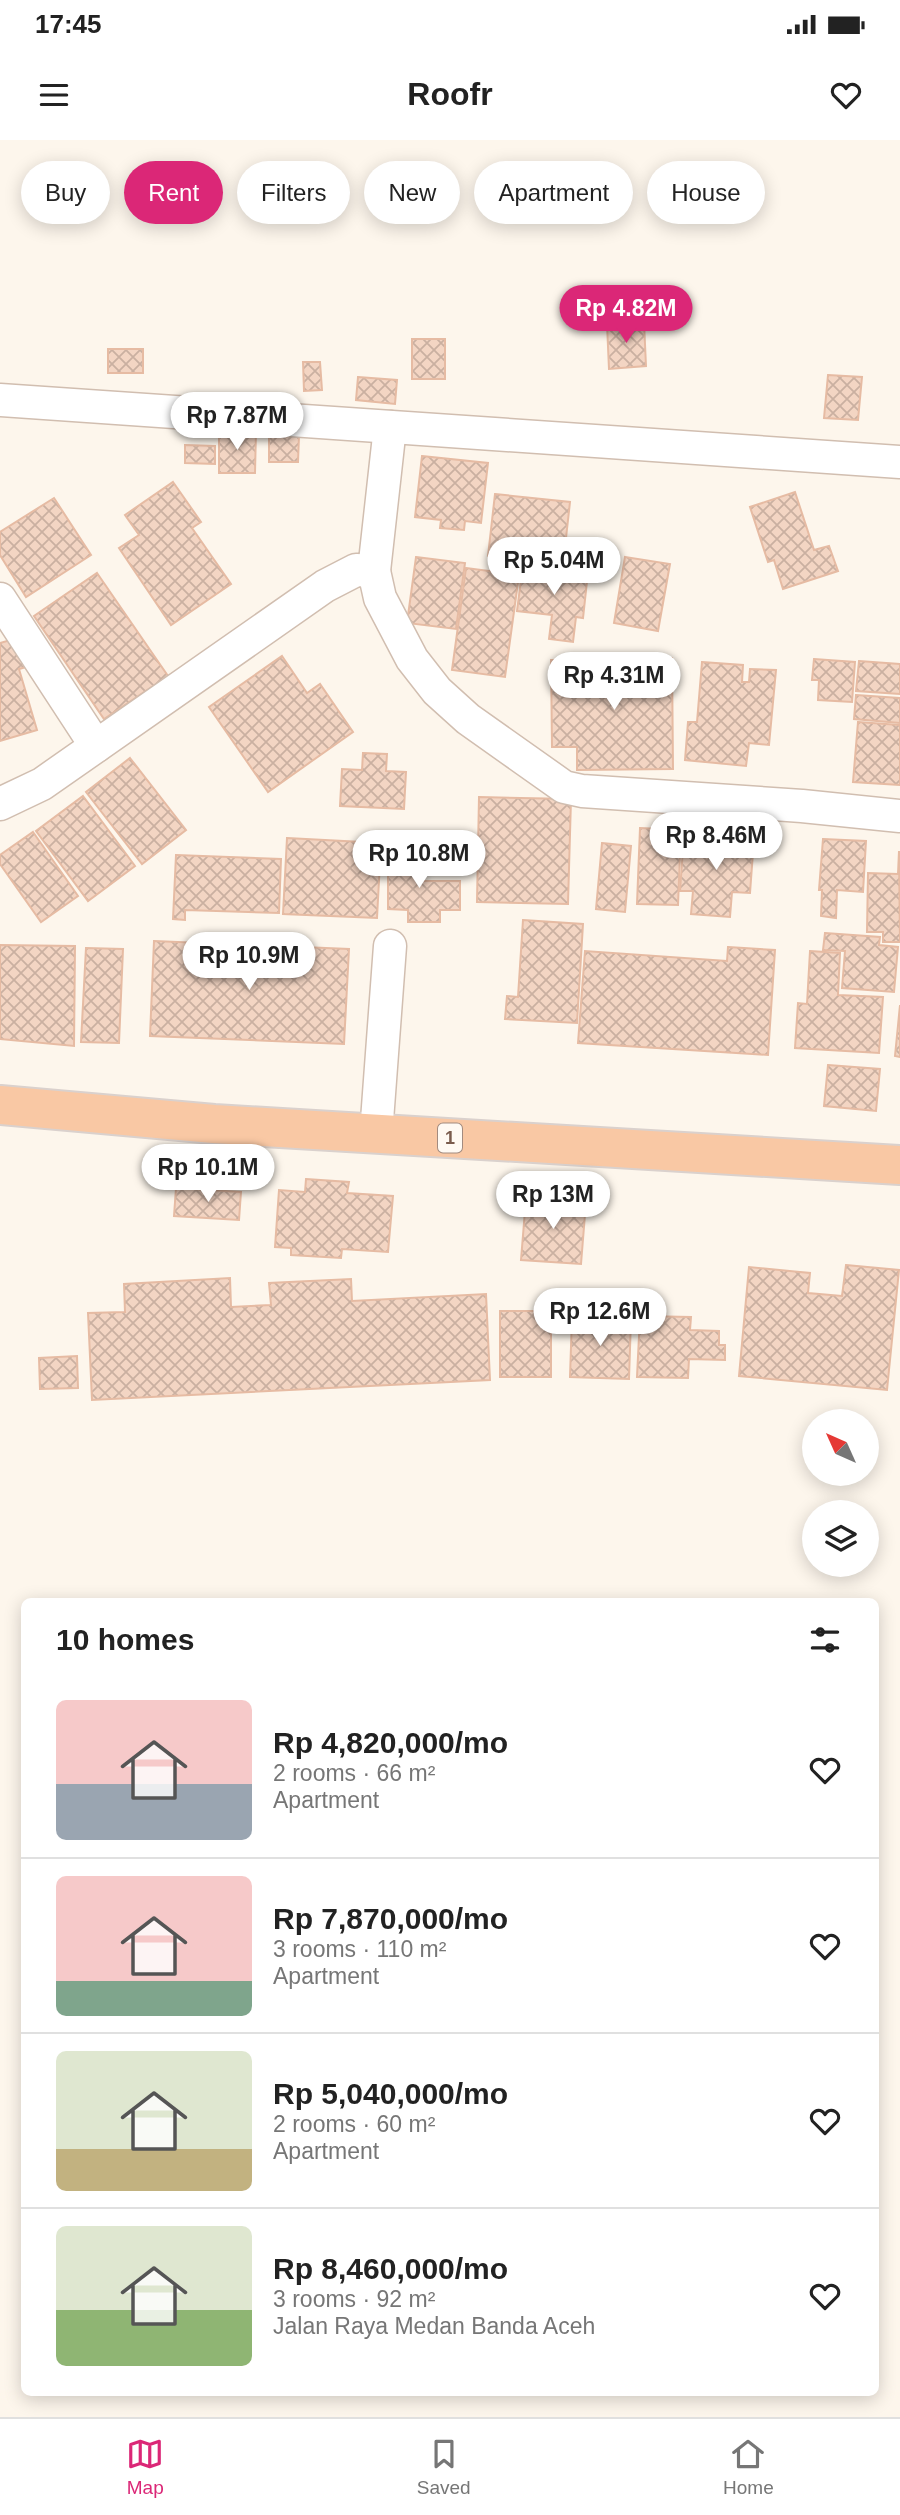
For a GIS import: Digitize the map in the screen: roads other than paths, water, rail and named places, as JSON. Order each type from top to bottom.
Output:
[{"type":"highway","name":"1","points":[[0,1105],[214,1124],[900,1165]]},
{"type":"street","points":[[0,400],[900,462]]},
{"type":"street","points":[[390,427],[374,571],[380,598],[412,659],[437,691],[468,719],[564,787],[582,791],[802,806],[900,816]]},
{"type":"street","points":[[0,804],[42,784],[325,586],[356,570],[374,571]]},
{"type":"street","points":[[0,599],[96,746]]},
{"type":"street","points":[[376,1133],[390,946]]}]
